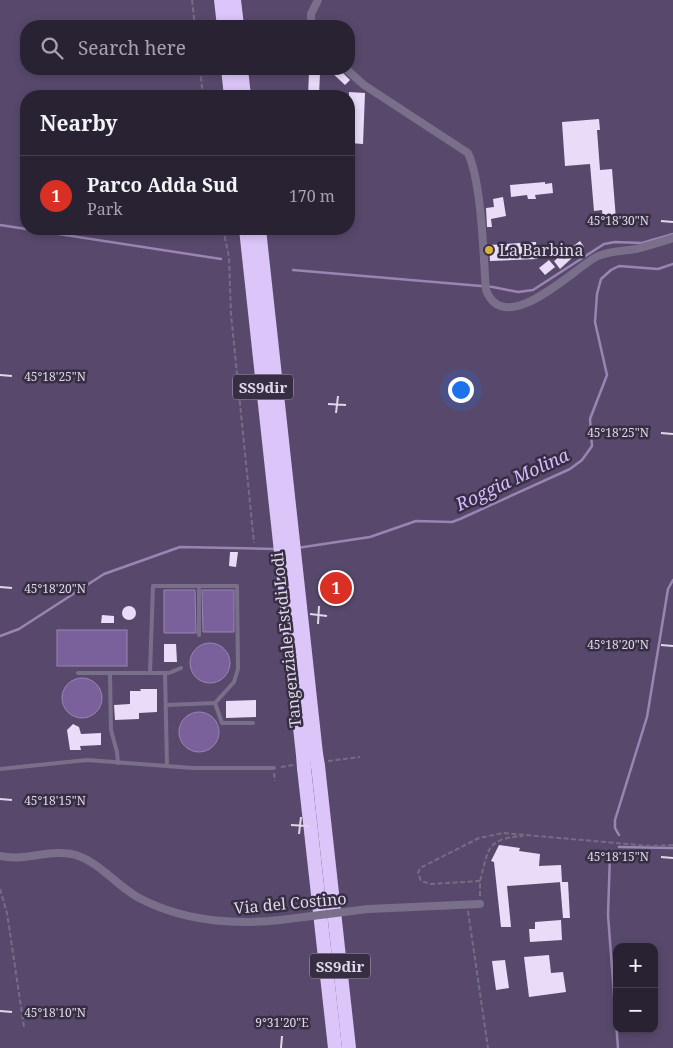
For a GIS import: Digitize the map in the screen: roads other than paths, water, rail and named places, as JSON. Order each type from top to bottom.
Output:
[{"type":"highway","points":[[221,0],[223,20]]},
{"type":"highway","points":[[234,0],[236,20]]},
{"type":"highway","points":[[229,75],[230,90]]},
{"type":"highway","points":[[242,75],[243,90]]},
{"type":"highway","name":"Tangenziale Est di Lodi","points":[[247,235],[287,548]]},
{"type":"highway","name":"Tangenziale Est di Lodi","points":[[260,235],[287,548],[310,761],[335,1048]]},
{"type":"highway","name":"Tangenziale Est di Lodi","points":[[310,761],[349,1048]]},
{"type":"street","points":[[311,20],[311,14],[318,0]]},
{"type":"street","points":[[353,75],[364,85],[468,153],[472,162],[476,189],[486,286],[489,297],[495,302],[508,306],[518,306],[553,290],[585,263],[600,255],[636,249],[673,238]]},
{"type":"street","name":"Via del Costino","points":[[0,856],[15,858],[66,853],[78,856],[93,864],[139,898],[194,917],[220,922],[249,924],[368,909],[480,904]]},
{"type":"lane","points":[[150,673],[153,586],[237,586],[238,669],[234,682],[215,703],[166,705]]},
{"type":"lane","points":[[199,586],[199,635]]},
{"type":"lane","points":[[78,673],[166,673],[181,668]]},
{"type":"lane","points":[[110,673],[111,730],[118,763]]},
{"type":"lane","points":[[166,673],[167,766]]},
{"type":"lane","points":[[215,703],[222,723],[253,723]]},
{"type":"lane","points":[[0,769],[87,760],[226,770],[274,768]]},
{"type":"waterway","points":[[0,225],[20,228]]},
{"type":"waterway","points":[[293,270],[493,287],[518,292],[533,290],[604,244],[615,242],[642,243],[673,234]]},
{"type":"waterway","points":[[65,235],[221,259]]},
{"type":"waterway","name":"Roggia Molina","points":[[297,548],[370,537],[416,521],[452,522],[570,469],[582,460],[592,446],[590,419],[607,375],[595,322],[597,294],[601,279],[619,266],[658,269],[673,264]]},
{"type":"waterway","points":[[0,636],[19,629],[104,574],[180,547],[277,549]]},
{"type":"waterway","points":[[619,835],[615,828],[615,820],[647,717],[668,589],[673,580]]},
{"type":"waterway","points":[[619,847],[673,848]]},
{"type":"waterway","points":[[610,854],[608,915],[618,1048]]},
{"type":"place","name":"La Barbina","points":[[489,250]]},
{"type":"place","name":"Parco Adda Sud","points":[[336,588]]}]
